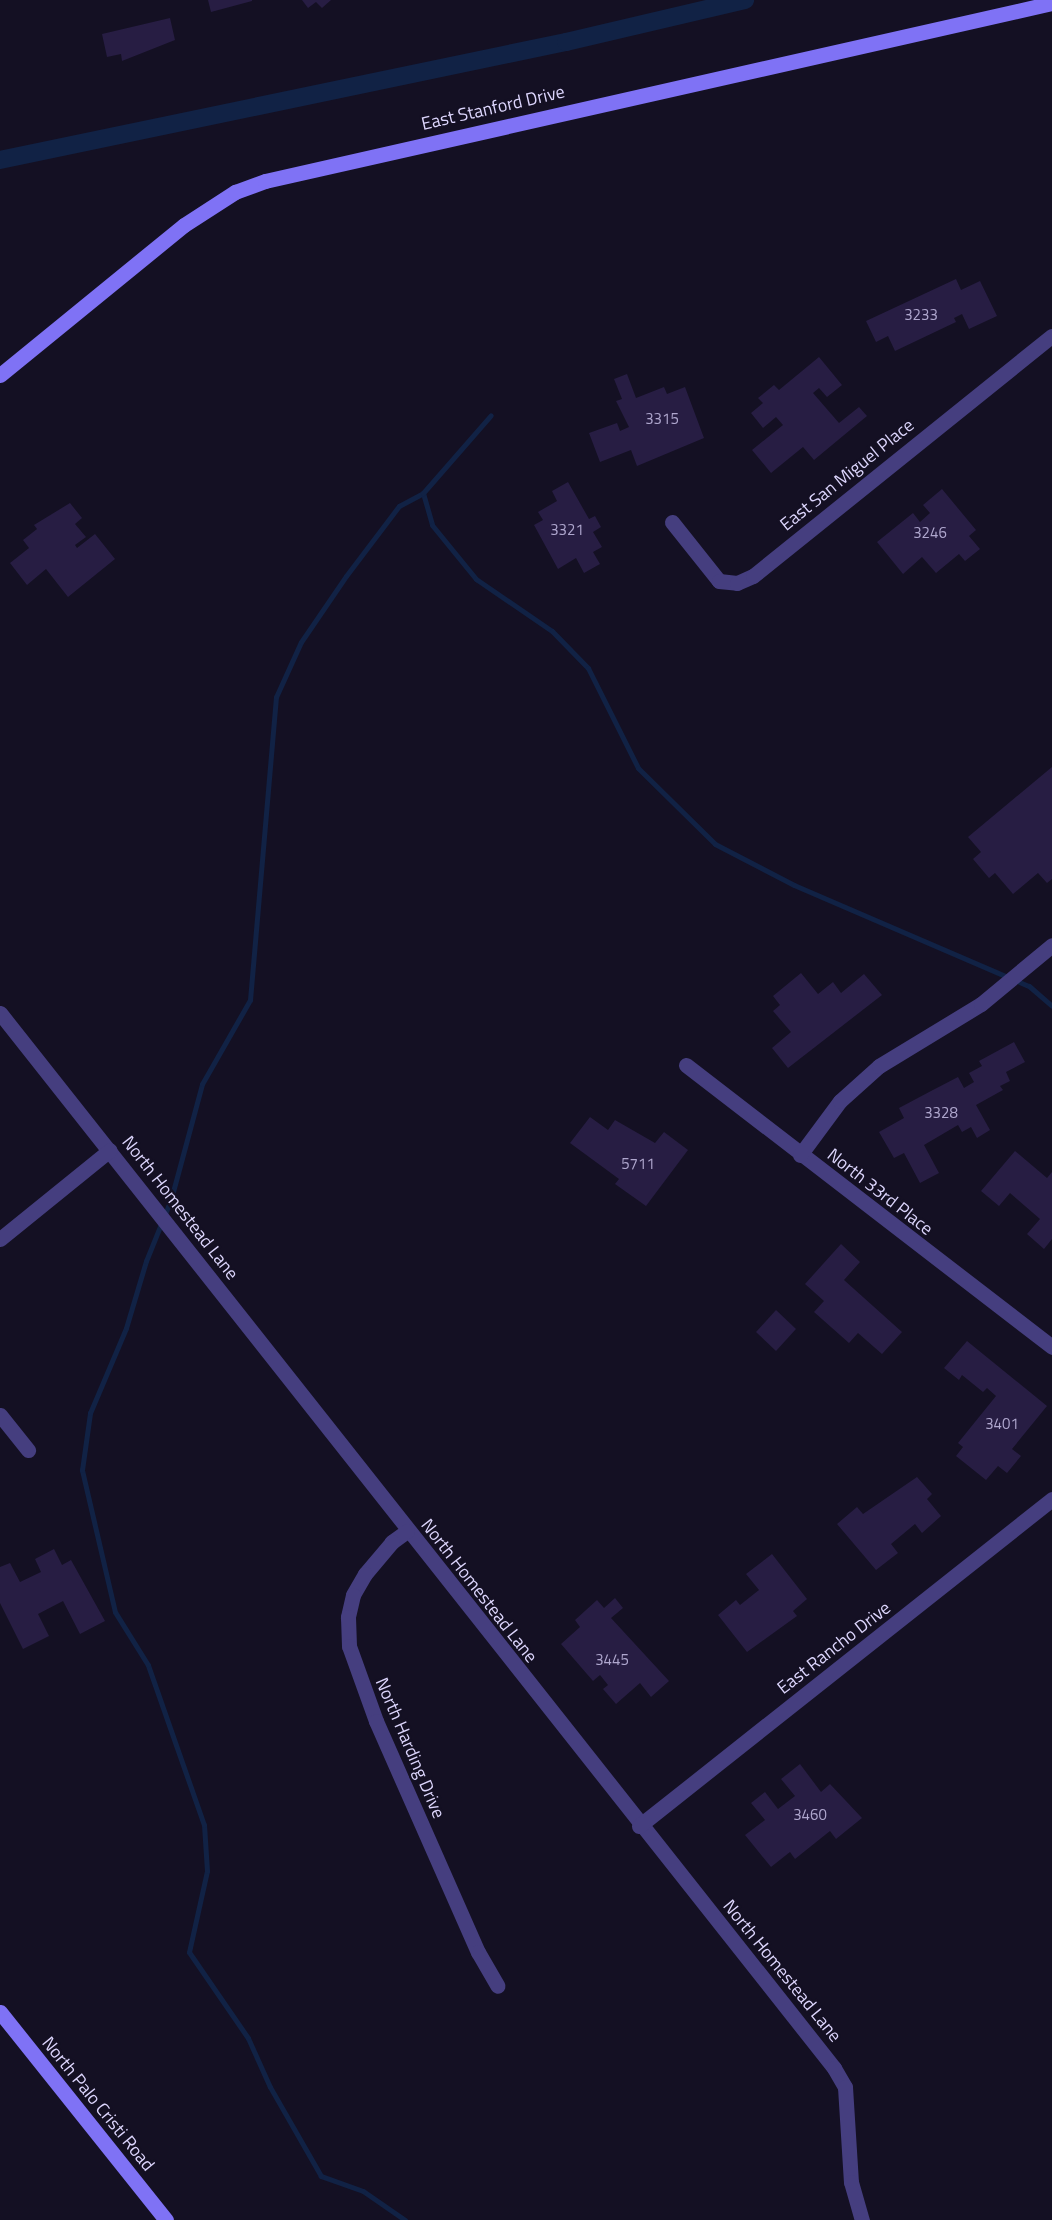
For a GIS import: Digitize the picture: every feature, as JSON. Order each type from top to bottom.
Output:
[{"type":"street","name":"East Stanford Drive","points":[[0,375],[184,225],[236,192],[265,181],[1052,3]]},
{"type":"street","name":"East San Miguel Place","points":[[672,522],[719,580],[737,582],[753,576],[1052,336]]},
{"type":"street","points":[[800,1155],[840,1101],[879,1066],[962,1017],[1052,945]]},
{"type":"street","name":"North Homestead Lane","points":[[0,1013],[110,1150],[639,1826],[815,2044],[845,2087],[851,2182],[862,2220]]},
{"type":"street","name":"North 33rd Place","points":[[686,1065],[1052,1347]]},
{"type":"street","points":[[0,1239],[110,1150]]},
{"type":"street","points":[[0,1415],[28,1450]]},
{"type":"street","name":"East Rancho Drive","points":[[639,1826],[1052,1499]]},
{"type":"street","name":"North Harding Drive","points":[[407,1531],[372,1566],[353,1595],[348,1617],[349,1646],[376,1721],[478,1952],[498,1986]]},
{"type":"street","name":"North Palo Cristi Road","points":[[0,2012],[166,2220]]},
{"type":"building","points":[[208,0],[252,0],[252,1],[211,12]]},
{"type":"building","points":[[302,0],[331,0],[322,8],[316,2],[308,8]]},
{"type":"building","points":[[170,18],[175,40],[122,61],[121,54],[107,57],[102,34]]},
{"type":"building","points":[[956,279],[961,290],[980,281],[997,316],[969,329],[962,314],[954,318],[956,322],[895,351],[888,336],[876,342],[866,321]]},
{"type":"building","points":[[819,357],[842,385],[827,397],[819,388],[813,393],[839,423],[859,407],[867,416],[814,460],[803,447],[771,473],[752,450],[783,425],[776,417],[763,428],[751,413],[763,403],[758,398],[774,385],[779,390]]},
{"type":"building","points":[[627,374],[636,398],[664,387],[667,394],[685,387],[704,438],[637,466],[631,450],[600,462],[589,433],[617,423],[620,431],[629,427],[616,401],[622,399],[614,379]]},
{"type":"building","points":[[568,482],[589,519],[595,516],[601,527],[593,532],[602,547],[593,552],[600,564],[584,573],[576,558],[558,569],[534,525],[543,520],[538,512],[557,501],[552,491]]},
{"type":"building","points":[[942,489],[976,530],[969,536],[980,549],[965,561],[959,554],[936,573],[922,557],[903,574],[877,542],[913,513],[920,522],[930,513],[923,505]]},
{"type":"building","points":[[70,503],[82,518],[75,524],[86,537],[75,545],[77,548],[95,534],[115,559],[68,597],[46,569],[27,585],[10,563],[29,548],[23,540],[37,529],[34,525]]},
{"type":"building","points":[[1052,767],[1052,879],[1047,883],[1038,873],[1013,894],[995,873],[989,878],[973,859],[981,852],[968,837]]},
{"type":"building","points":[[801,973],[818,994],[833,982],[841,993],[864,974],[882,995],[788,1068],[772,1048],[791,1032],[773,1011],[780,1005],[773,996]]},
{"type":"building","points":[[1014,1042],[1025,1062],[1006,1072],[1010,1081],[1000,1086],[1003,1090],[976,1105],[990,1130],[977,1138],[971,1127],[962,1132],[958,1125],[924,1145],[939,1173],[920,1183],[904,1153],[894,1158],[879,1132],[904,1118],[899,1108],[931,1091],[958,1077],[964,1088],[974,1082],[969,1073],[982,1066],[979,1061]]},
{"type":"building","points":[[590,1117],[608,1130],[615,1120],[655,1143],[664,1132],[688,1150],[646,1206],[615,1184],[619,1179],[570,1143]]},
{"type":"building","points":[[1015,1151],[1047,1178],[1052,1172],[1052,1239],[1044,1249],[1027,1234],[1040,1219],[1010,1193],[999,1206],[981,1191]]},
{"type":"building","points":[[841,1244],[860,1262],[844,1280],[902,1332],[882,1354],[858,1333],[849,1343],[814,1312],[824,1301],[805,1284]]},
{"type":"building","points":[[776,1310],[796,1329],[776,1351],[756,1332]]},
{"type":"building","points":[[967,1341],[1047,1406],[1012,1449],[1021,1456],[1007,1473],[998,1466],[986,1480],[956,1456],[963,1447],[958,1443],[996,1396],[987,1388],[983,1392],[962,1375],[959,1380],[944,1368]]},
{"type":"building","points":[[917,1477],[932,1494],[927,1499],[941,1516],[922,1533],[915,1524],[891,1544],[898,1553],[876,1570],[837,1524],[857,1507],[863,1514]]},
{"type":"building","points":[[54,1549],[62,1565],[71,1560],[105,1621],[80,1634],[63,1601],[38,1614],[49,1636],[23,1649],[0,1603],[0,1567],[10,1563],[20,1582],[41,1572],[35,1559]]},
{"type":"building","points":[[772,1554],[807,1599],[793,1611],[797,1616],[747,1652],[718,1615],[736,1600],[740,1605],[759,1590],[746,1574]]},
{"type":"building","points":[[615,1598],[623,1608],[611,1618],[669,1681],[651,1697],[640,1683],[616,1704],[603,1689],[608,1685],[600,1675],[593,1681],[561,1644],[580,1627],[575,1620],[597,1600],[604,1608]]},
{"type":"building","points":[[800,1764],[821,1792],[830,1784],[862,1818],[836,1839],[830,1831],[795,1859],[790,1852],[771,1867],[745,1835],[765,1820],[751,1803],[765,1792],[778,1809],[795,1796],[781,1779]]},
{"type":"waterway","points":[[0,160],[566,42],[745,0]]},
{"type":"waterway","points":[[405,2220],[363,2191],[321,2176],[270,2087],[248,2038],[189,1952],[207,1871],[204,1825],[148,1665],[115,1612],[82,1470],[90,1413],[126,1328],[146,1261],[171,1199],[202,1084],[250,1000],[276,697],[301,642],[346,576],[399,506],[423,493],[491,415]]},
{"type":"waterway","points":[[423,493],[432,525],[476,579],[552,631],[588,668],[638,768],[715,844],[794,885],[1029,986],[1052,1006]]}]
